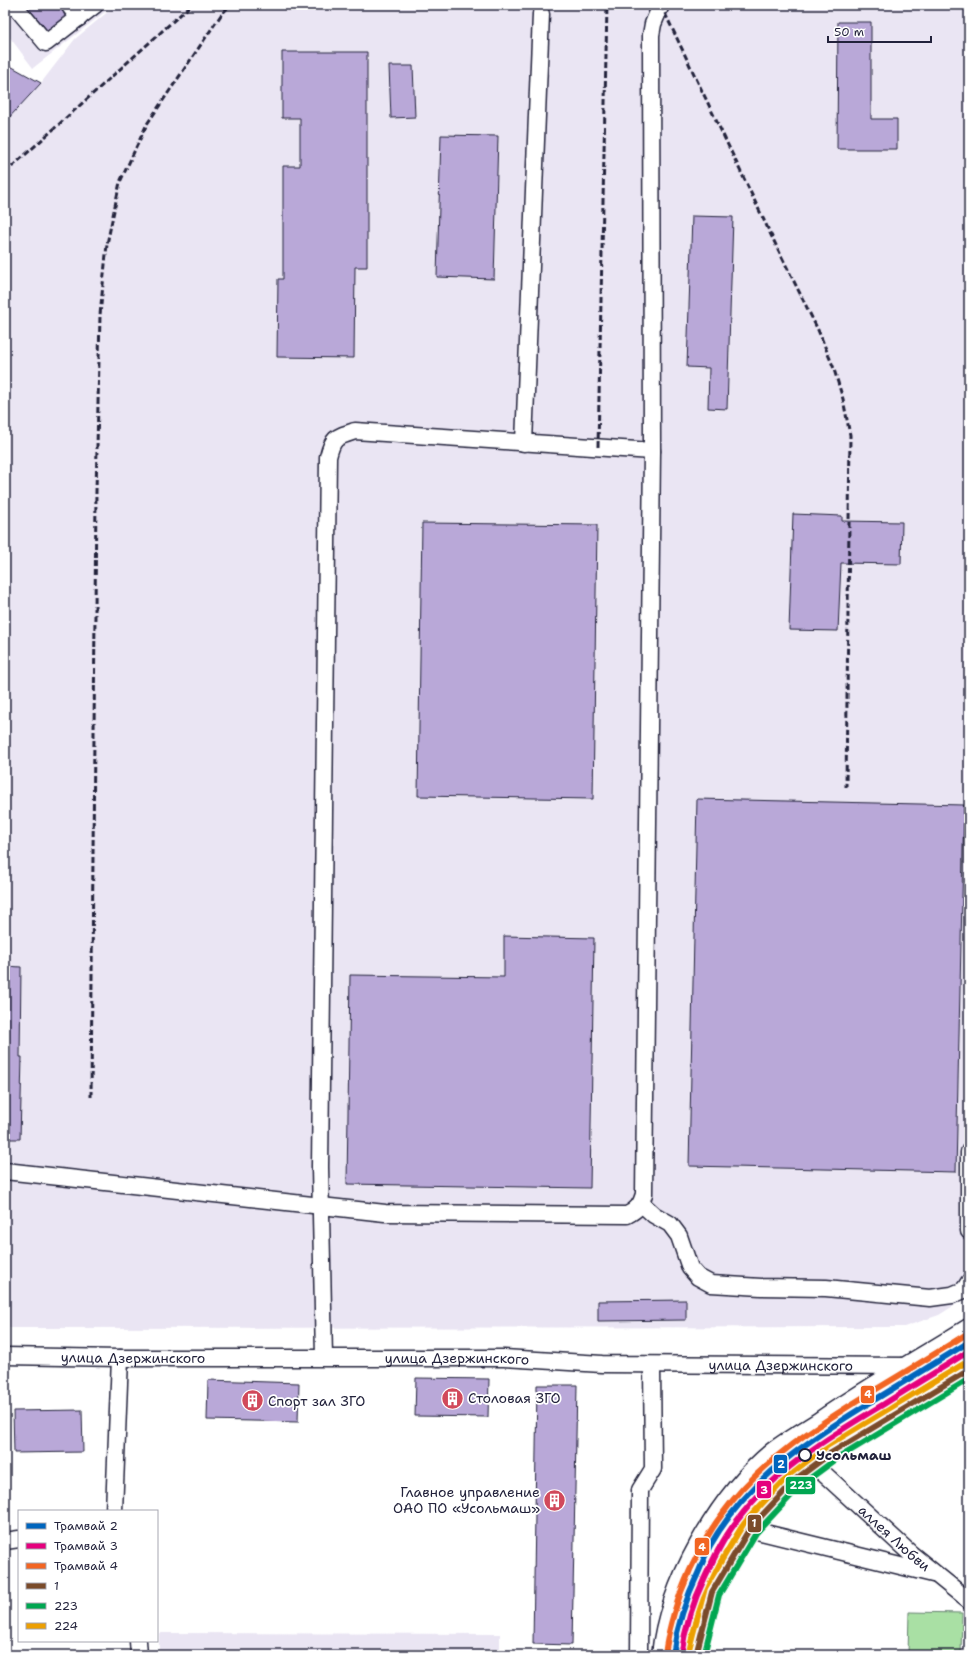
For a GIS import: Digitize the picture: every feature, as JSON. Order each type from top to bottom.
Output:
[{"type":"main road","points":[[662,1655],[664,1637],[679,1587],[703,1538],[722,1509],[745,1480],[774,1452],[833,1413],[969,1329]]},
{"type":"main road","points":[[696,1655],[712,1592],[750,1528],[796,1479],[831,1453],[965,1374]]},
{"type":"street","points":[[14,5],[46,43],[95,5]]},
{"type":"street","points":[[68,5],[79,18]]},
{"type":"street","points":[[5,1171],[385,1213],[627,1215],[636,1211],[642,1204],[644,1194],[652,451],[651,35],[653,24],[661,5]]},
{"type":"street","points":[[524,442],[541,14]]},
{"type":"street","points":[[324,1357],[320,1167],[328,457],[332,442],[340,436],[355,432],[652,451]]},
{"type":"street","points":[[969,1152],[969,1232]]},
{"type":"street","points":[[642,1204],[654,1215],[670,1224],[679,1236],[690,1268],[698,1277],[711,1284],[761,1287],[826,1288],[930,1298],[958,1293],[964,1290],[969,1282]]},
{"type":"street","name":"улица Дзержинского","points":[[5,1356],[120,1358],[504,1358],[602,1364],[652,1365],[910,1366],[927,1367],[939,1373],[965,1374]]},
{"type":"street","points":[[114,1510],[120,1358]]},
{"type":"street","points":[[639,1655],[640,1490],[653,1469],[652,1365]]},
{"type":"street","name":"аллея Любви","points":[[822,1472],[911,1554],[969,1601]]},
{"type":"street","points":[[757,1531],[937,1575]]},
{"type":"street","points":[[5,1541],[18,1539]]},
{"type":"street","points":[[138,1642],[139,1655]]},
{"type":"shaded area","points":[[5,5],[114,5],[33,68],[5,31]]},
{"type":"shaded area","points":[[116,5],[969,5],[969,1296],[939,1315],[904,1327],[5,1328],[5,122],[41,83],[75,39]]},
{"type":"shaded area","points":[[159,1633],[500,1634],[500,1655],[159,1655]]},
{"type":"green space","points":[[909,1612],[962,1613],[961,1655],[908,1655]]},
{"type":"building","points":[[26,5],[60,5],[65,16],[47,30]]},
{"type":"building","points":[[838,22],[871,22],[871,119],[897,119],[897,149],[837,149]]},
{"type":"building","points":[[282,52],[367,52],[367,267],[355,267],[354,358],[277,357],[278,279],[283,279],[283,166],[300,166],[300,118],[282,118]]},
{"type":"building","points":[[5,63],[41,83],[5,122]]},
{"type":"building","points":[[389,66],[413,66],[415,117],[391,118]]},
{"type":"building","points":[[441,135],[498,136],[494,279],[437,277]]},
{"type":"building","points":[[692,216],[733,217],[727,409],[708,408],[709,368],[687,367]]},
{"type":"building","points":[[793,514],[842,516],[842,521],[902,522],[901,564],[841,563],[838,631],[789,630]]},
{"type":"building","points":[[422,523],[597,525],[593,799],[418,796]]},
{"type":"building","points":[[697,799],[964,805],[956,1172],[689,1166]]},
{"type":"building","points":[[504,936],[594,938],[590,1188],[347,1184],[350,975],[504,977]]},
{"type":"building","points":[[5,966],[21,967],[20,1057],[22,1057],[20,1139],[5,1139]]},
{"type":"building","points":[[686,1300],[686,1320],[598,1321],[598,1301]]},
{"type":"building","name":"Столовая ЗГО","points":[[416,1378],[489,1379],[488,1417],[415,1416]]},
{"type":"building","name":"Спорт зал ЗГО","points":[[208,1380],[299,1383],[298,1422],[207,1420]]},
{"type":"building","name":"Главное управление ОАО ПО «Усольмаш»","points":[[537,1385],[577,1385],[572,1645],[533,1644]]},
{"type":"building","points":[[82,1410],[83,1452],[14,1453],[13,1411]]},
{"type":"railway","points":[[5,173],[191,5]]},
{"type":"railway","points":[[91,1097],[96,492],[100,315],[107,244],[120,182],[147,124],[221,15],[230,5]]},
{"type":"railway","points":[[598,447],[607,5]]},
{"type":"railway","points":[[661,5],[818,330],[833,366],[843,399],[850,435],[846,787]]},
{"type":"tram line","name":"4","points":[[665,1654],[674,1611],[690,1570],[713,1527],[738,1494],[773,1459],[793,1444],[833,1416],[965,1335]]},
{"type":"tram line","name":"2","points":[[673,1655],[683,1612],[690,1591],[708,1550],[727,1520],[745,1498],[786,1459],[809,1442],[832,1426],[969,1342]]},
{"type":"tram line","name":"3","points":[[681,1655],[690,1615],[705,1577],[727,1535],[751,1503],[785,1470],[823,1442],[969,1351]]},
{"type":"transit line","name":"224","points":[[688,1653],[705,1588],[744,1523],[790,1474],[827,1446],[965,1363]]},
{"type":"transit line","name":"1","points":[[696,1655],[712,1592],[750,1528],[796,1479],[831,1453],[969,1370]]},
{"type":"transit line","name":"223","points":[[704,1655],[719,1595],[756,1533],[801,1485],[835,1460],[969,1379]]},
{"type":"place","name":"Столовая ЗГО","points":[[452,1398]]},
{"type":"place","name":"Спорт зал ЗГО","points":[[253,1401]]},
{"type":"place","name":"Усольмаш","points":[[805,1455]]},
{"type":"place","name":"Главное управление ОАО ПО «Усольмаш»","points":[[555,1500]]}]
